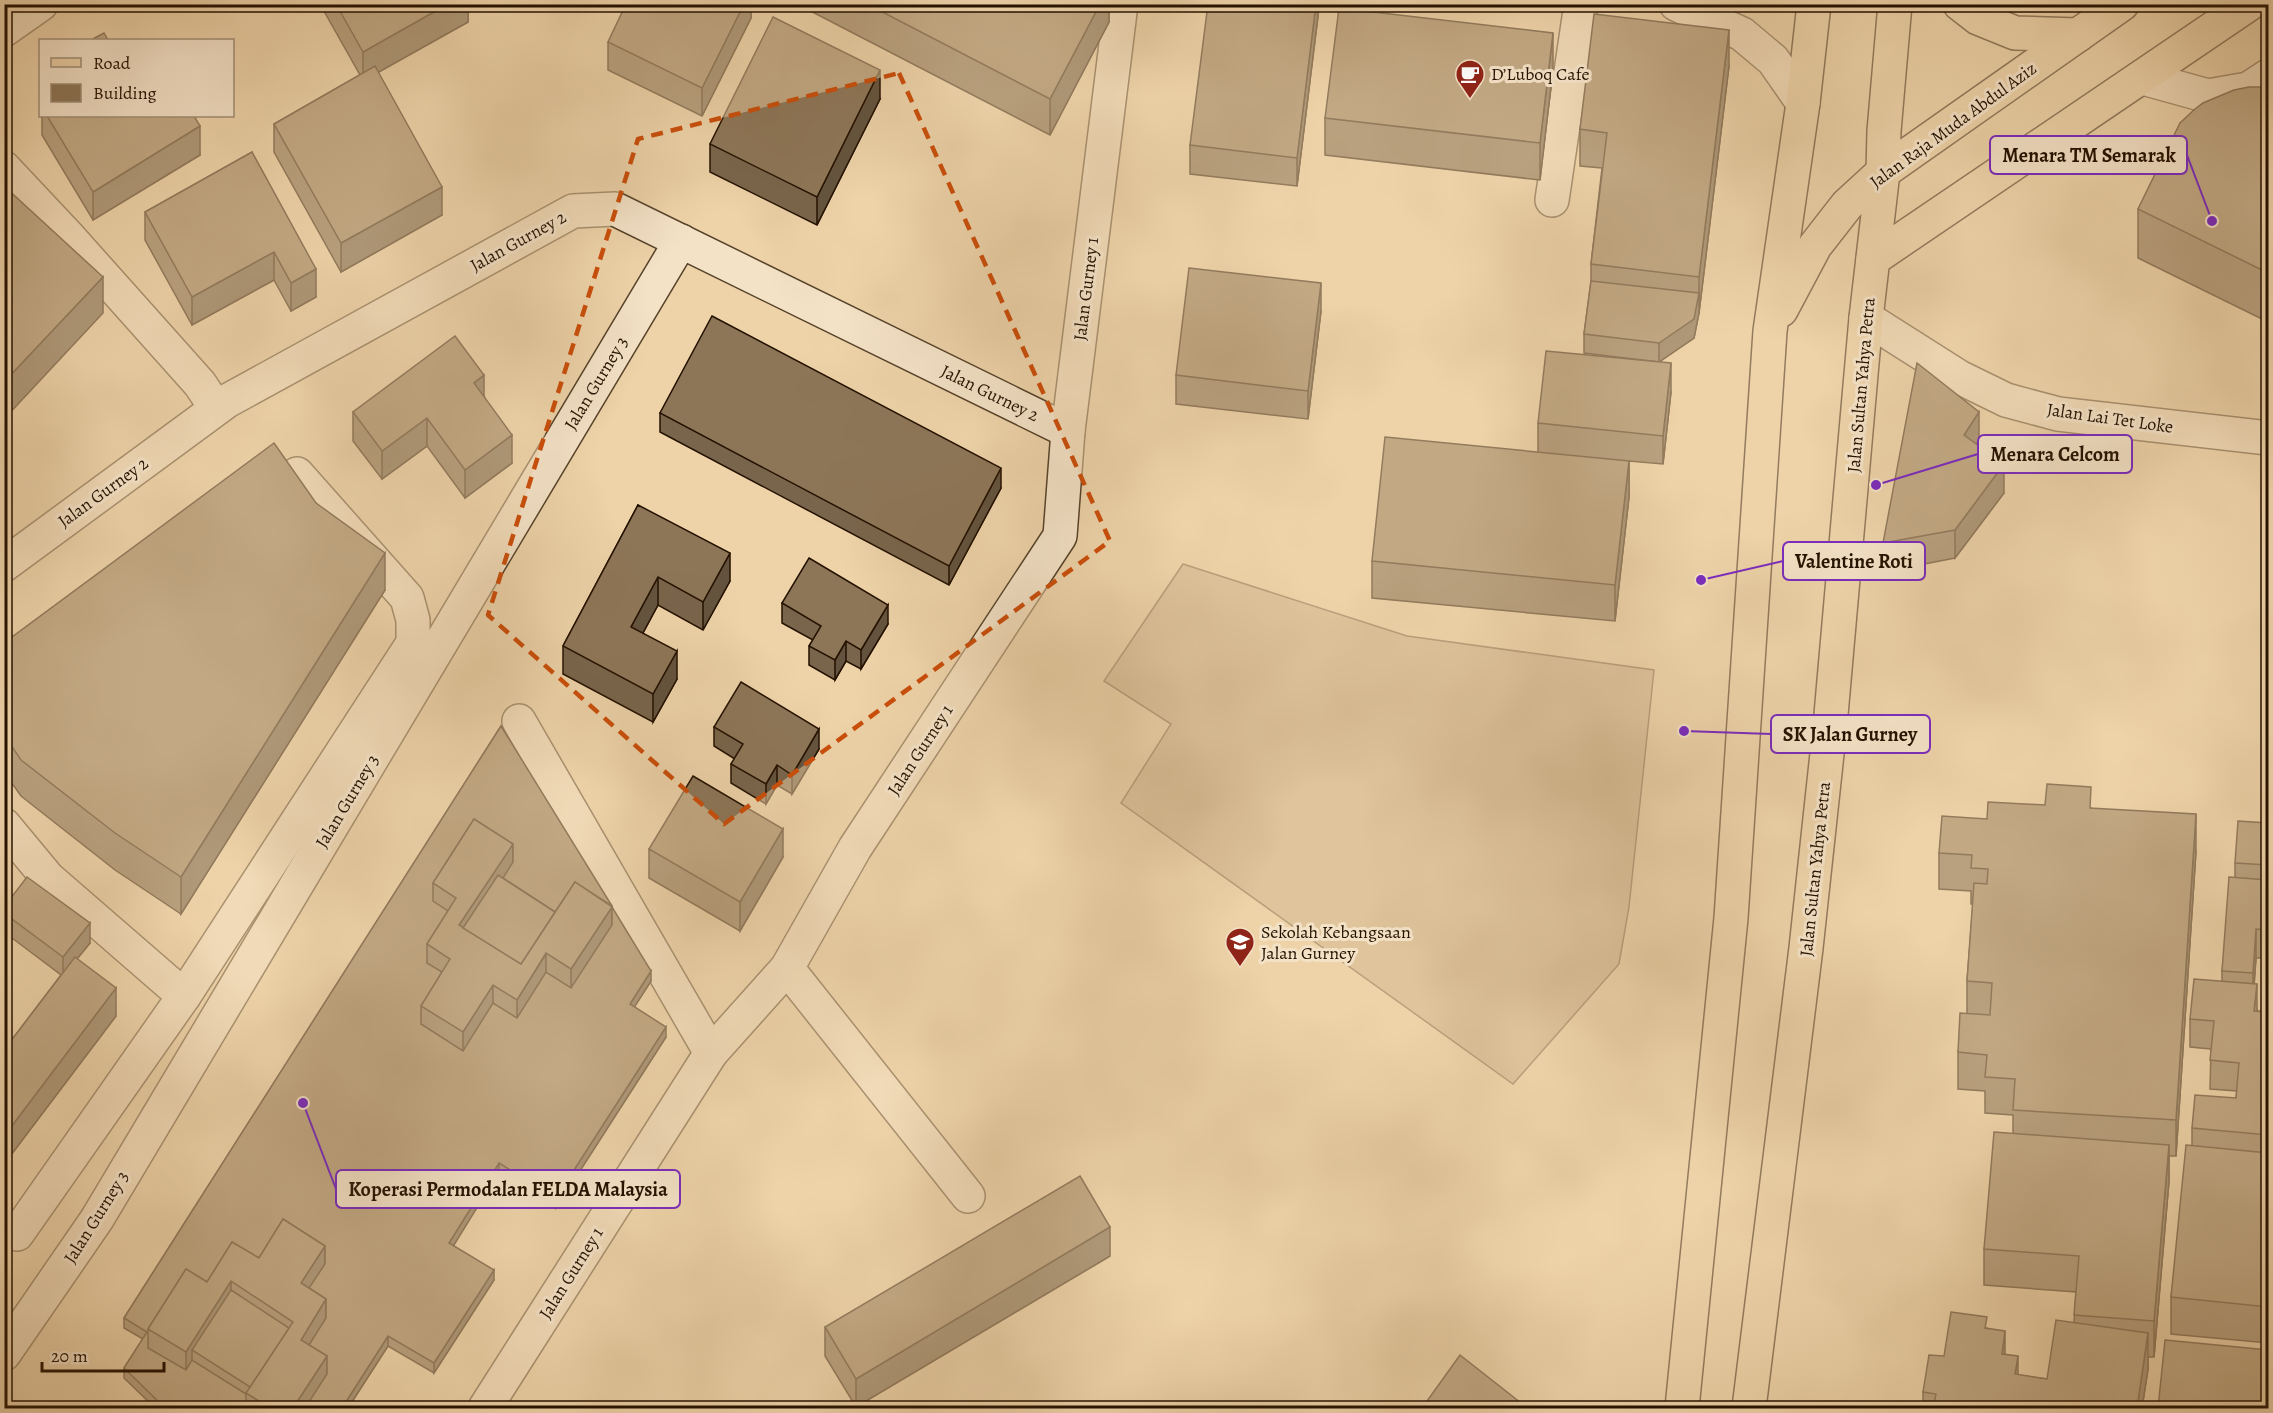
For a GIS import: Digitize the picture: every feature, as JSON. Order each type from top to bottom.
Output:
[{"type":"main road","points":[[1682,1408],[1731,918],[1770,331],[1803,103],[1814,4]]},
{"type":"main road","name":"Jalan Sultan Yahya Petra","points":[[1749,1408],[1808,936],[1830,726],[1866,318],[1883,172],[1884,131],[1895,4]]},
{"type":"main road","points":[[1960,4],[1978,18],[2015,33],[2078,35]]},
{"type":"main road","name":"Jalan Raja Muda Abdul Aziz","points":[[1770,331],[1815,246],[1847,206],[1883,172],[2122,4]]},
{"type":"main road","points":[[1873,259],[2249,4]]},
{"type":"street","points":[[4,30],[41,4]]},
{"type":"street","name":"Jalan Gurney 1","points":[[485,1408],[711,1053],[787,968],[855,848],[1060,536],[1068,431],[1121,4]]},
{"type":"street","points":[[1552,200],[1581,4]]},
{"type":"street","points":[[1676,4],[1742,34],[1773,60],[1803,103]]},
{"type":"street","points":[[2143,78],[2208,96],[2248,89],[2268,76]]},
{"type":"street","points":[[4,168],[68,235],[200,384],[216,408]]},
{"type":"street","name":"Jalan Gurney 2","points":[[4,565],[216,408],[573,211],[615,209],[1068,431]]},
{"type":"street","name":"Jalan Gurney 3","points":[[4,1354],[97,1219],[681,242]]},
{"type":"street","name":"Jalan Lai Tet Loke","points":[[1866,318],[1959,376],[2006,400],[2058,414],[2268,438]]},
{"type":"street","points":[[4,1229],[17,1234],[184,996],[413,643],[413,620],[407,598],[297,474]]},
{"type":"street","points":[[519,722],[711,1053]]},
{"type":"street","points":[[4,825],[48,878],[184,996]]},
{"type":"street","points":[[787,968],[968,1196]]},
{"type":"highlighted area","points":[[899,73],[1110,541],[724,824],[488,615],[638,139]]},
{"type":"shaded area","points":[[1183,564],[1407,636],[1654,670],[1629,907],[1619,964],[1513,1084],[1121,803],[1171,724],[1104,681]]},
{"type":"building","points":[[336,4],[448,4],[363,52]]},
{"type":"building","points":[[626,4],[744,4],[702,88],[608,42]]},
{"type":"building","points":[[867,4],[1100,4],[1050,99]]},
{"type":"building","points":[[1208,4],[1316,4],[1297,158],[1190,145]]},
{"type":"building","points":[[1339,8],[1553,33],[1540,143],[1325,118]]},
{"type":"building","points":[[1594,14],[1729,30],[1699,277],[1591,264],[1607,133],[1580,129]]},
{"type":"building","points":[[773,17],[880,70],[817,197],[710,144]]},
{"type":"building","points":[[104,33],[107,39],[93,39]]},
{"type":"building","points":[[375,66],[442,187],[341,243],[274,124]]},
{"type":"building","points":[[2268,87],[2268,273],[2138,209],[2180,123],[2203,103],[2234,90]]},
{"type":"building","points":[[48,117],[195,117],[200,126],[93,192]]},
{"type":"building","points":[[252,152],[316,269],[291,283],[274,252],[192,297],[145,212]]},
{"type":"building","points":[[4,186],[103,277],[4,382]]},
{"type":"building","points":[[1189,268],[1321,283],[1308,391],[1176,375]]},
{"type":"building","points":[[1591,281],[1699,293],[1694,319],[1659,343],[1584,334]]},
{"type":"building","points":[[712,316],[1001,468],[949,566],[660,413]]},
{"type":"building","points":[[455,336],[484,375],[474,383],[512,435],[465,470],[427,418],[382,451],[353,412]]},
{"type":"building","points":[[1546,351],[1671,363],[1663,436],[1538,423]]},
{"type":"building","points":[[1917,363],[1979,412],[1964,435],[2004,464],[1955,530],[1883,543]]},
{"type":"building","points":[[1385,437],[1629,461],[1615,585],[1372,561]]},
{"type":"building","points":[[274,443],[316,503],[385,553],[181,877],[115,833],[21,760],[4,735],[4,643]]},
{"type":"building","points":[[638,505],[730,553],[703,602],[658,577],[631,627],[677,651],[653,694],[563,646]]},
{"type":"building","points":[[809,558],[888,605],[861,650],[846,641],[835,660],[809,646],[821,626],[782,603]]},
{"type":"building","points":[[741,682],[819,729],[792,775],[777,765],[766,784],[731,764],[743,744],[714,727]]},
{"type":"building","points":[[501,726],[612,906],[575,882],[555,912],[503,878],[513,862],[513,844],[474,819],[433,883],[433,901],[448,911],[427,944],[427,963],[442,972],[421,1006],[421,1024],[463,1051],[493,1003],[517,1018],[546,972],[571,988],[612,925],[612,907],[651,971],[630,1004],[666,1027],[556,1198],[499,1163],[449,1243],[494,1270],[434,1363],[388,1336],[342,1408],[305,1408],[327,1374],[327,1356],[309,1345],[326,1318],[326,1299],[309,1288],[325,1264],[325,1246],[283,1219],[259,1258],[232,1242],[207,1282],[186,1269],[148,1329],[148,1348],[186,1370],[192,1360],[246,1394],[246,1408],[165,1408],[124,1368],[147,1332],[124,1318]]},
{"type":"building","points":[[693,776],[783,829],[740,902],[649,849]]},
{"type":"building","points":[[2047,784],[2091,787],[2090,808],[2196,814],[2176,1120],[2013,1110],[2015,1079],[1985,1077],[1987,1055],[1958,1052],[1960,1013],[1990,1015],[1992,983],[1967,981],[1974,883],[1987,884],[1988,869],[1971,868],[1972,855],[1939,853],[1942,816],[1987,819],[1988,802],[2045,805]]},
{"type":"building","points":[[474,819],[513,844],[459,925],[521,964],[575,882],[612,907],[571,969],[546,953],[517,1000],[493,985],[463,1032],[421,1006],[450,959],[427,944],[456,898],[433,883]]},
{"type":"building","points":[[2238,821],[2268,823],[2268,865],[2235,863]]},
{"type":"building","points":[[498,875],[555,912],[521,964],[463,928]]},
{"type":"building","points":[[27,877],[90,923],[63,957],[4,913],[4,907]]},
{"type":"building","points":[[2229,877],[2268,880],[2268,930],[2256,929],[2253,973],[2222,971]]},
{"type":"building","points":[[75,957],[116,988],[11,1127],[4,1122],[4,1050]]},
{"type":"building","points":[[2194,979],[2257,984],[2254,1011],[2268,1012],[2268,1135],[2192,1128],[2195,1095],[2236,1098],[2239,1063],[2210,1060],[2214,1021],[2190,1019]]},
{"type":"building","points":[[1994,1132],[2169,1145],[2154,1321],[2074,1315],[2079,1256],[1984,1249]]},
{"type":"building","points":[[2186,1145],[2268,1153],[2268,1307],[2171,1297]]},
{"type":"building","points":[[1080,1176],[1110,1227],[856,1379],[825,1327]]},
{"type":"building","points":[[283,1219],[325,1246],[301,1283],[326,1299],[301,1340],[327,1356],[293,1408],[270,1408],[246,1393],[293,1322],[231,1281],[186,1352],[148,1329],[186,1269],[207,1282],[232,1242],[259,1258]]},
{"type":"building","points":[[231,1290],[289,1328],[250,1387],[192,1350]]},
{"type":"building","points":[[1951,1312],[1987,1317],[1985,1328],[2005,1331],[2002,1354],[2018,1356],[2015,1374],[2047,1379],[2056,1320],[2148,1333],[2137,1408],[2006,1408],[2007,1405],[1997,1403],[1996,1408],[1933,1408],[1936,1394],[1923,1392],[1929,1355],[1944,1356]]},
{"type":"building","points":[[2165,1340],[2268,1350],[2268,1408],[2158,1408]]},
{"type":"building","points":[[1460,1355],[1526,1407],[1526,1408],[1422,1408]]},
{"type":"place","name":"D’Luboq Cafe","points":[[1470,100]]},
{"type":"place","name":"Menara TM Semarak","points":[[2212,221]]},
{"type":"place","name":"Menara Celcom","points":[[1876,485]]},
{"type":"place","name":"Valentine Roti","points":[[1701,580]]},
{"type":"place","name":"SK Jalan Gurney","points":[[1684,731]]},
{"type":"place","name":"Sekolah Kebangsaan Jalan Gurney","points":[[1240,968]]},
{"type":"place","name":"Koperasi Permodalan FELDA Malaysia","points":[[303,1103]]}]
